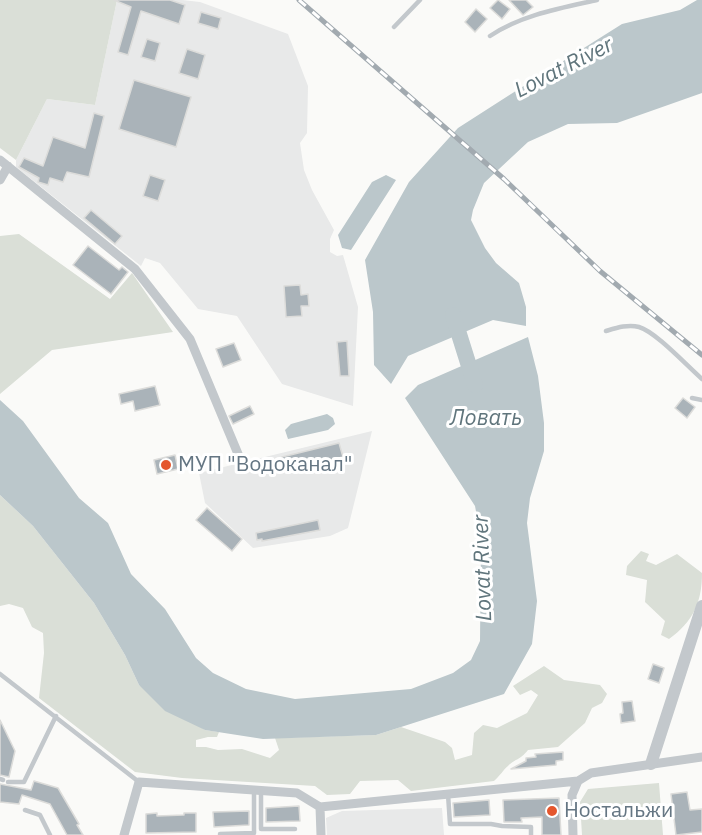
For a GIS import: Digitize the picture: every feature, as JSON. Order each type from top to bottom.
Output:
[{"type":"street","points":[[0,180],[4,163],[135,269],[190,339],[241,461]]},
{"type":"street","points":[[651,764],[702,606]]},
{"type":"street","points":[[124,835],[139,782],[297,793],[320,807],[578,781],[591,773],[702,757]]},
{"type":"street","points":[[573,835],[572,795],[578,781]]},
{"type":"street","points":[[320,807],[321,835]]},
{"type":"lane","points":[[394,27],[420,0]]},
{"type":"lane","points":[[490,36],[506,25],[564,7],[597,0]]},
{"type":"lane","points":[[606,332],[620,326],[638,327],[651,334],[702,379]]},
{"type":"lane","points":[[692,398],[702,400]]},
{"type":"lane","points":[[0,674],[139,782]]},
{"type":"lane","points":[[3,780],[24,782],[56,716]]},
{"type":"lane","points":[[257,790],[261,829],[296,829]]},
{"type":"lane","points":[[220,834],[254,833],[257,790]]},
{"type":"lane","points":[[448,794],[450,824],[531,827],[531,835]]},
{"type":"lane","points":[[25,810],[40,815],[50,835]]},
{"type":"shaded area","points":[[0,0],[117,0],[95,105],[47,99],[16,160],[0,148]]},
{"type":"shaded area","points":[[117,0],[200,2],[288,34],[308,86],[307,133],[300,143],[304,170],[334,230],[330,239],[330,252],[337,256],[343,255],[358,307],[353,406],[282,384],[237,316],[198,309],[160,263],[145,258],[141,266],[16,167],[16,160],[47,99],[95,105]]},
{"type":"shaded area","points":[[19,234],[110,299],[132,273],[173,332],[52,350],[0,394],[0,236]]},
{"type":"shaded area","points":[[372,431],[348,528],[330,536],[253,548],[205,503],[199,473]]},
{"type":"shaded area","points":[[0,495],[33,526],[94,603],[125,655],[139,685],[205,730],[219,732],[217,737],[196,740],[196,747],[218,750],[242,749],[270,758],[279,750],[275,738],[376,735],[401,727],[445,742],[452,748],[455,760],[472,755],[474,733],[483,725],[497,728],[527,713],[538,695],[531,690],[520,695],[513,686],[544,666],[564,680],[600,685],[607,694],[602,703],[592,708],[585,723],[558,747],[528,750],[494,781],[411,791],[398,780],[360,781],[350,794],[327,795],[315,786],[182,778],[135,772],[39,698],[44,653],[43,633],[32,627],[23,608],[9,604],[0,606]]},
{"type":"shaded area","points":[[641,551],[649,554],[646,561],[656,565],[677,554],[702,573],[698,602],[690,618],[669,639],[661,635],[665,621],[645,602],[647,580],[626,575],[627,566]]},
{"type":"shaded area","points":[[659,783],[663,835],[582,835],[580,802],[588,789]]},
{"type":"shaded area","points":[[442,808],[444,835],[327,835],[326,818],[342,811]]},
{"type":"water","name":"Ловать","points":[[697,0],[702,0],[702,93],[617,123],[568,124],[528,142],[484,183],[471,220],[485,248],[496,263],[519,283],[526,307],[526,326],[493,320],[408,356],[391,384],[374,365],[373,312],[365,260],[409,182],[458,128],[511,94],[622,24],[680,10]]},
{"type":"water","points":[[386,175],[396,180],[351,250],[342,248],[338,235],[372,182]]},
{"type":"water","name":"Ловать","points":[[528,337],[538,376],[544,423],[544,451],[530,498],[527,523],[537,601],[532,644],[504,694],[376,735],[263,739],[205,730],[165,711],[139,685],[125,655],[94,603],[33,526],[0,495],[0,400],[23,421],[79,498],[108,523],[131,574],[165,609],[196,658],[213,673],[246,689],[295,699],[411,689],[453,673],[471,660],[480,641],[481,539],[475,506],[405,398],[418,385]]},
{"type":"water","points":[[327,414],[333,418],[335,424],[328,430],[288,439],[285,430],[291,424]]},
{"type":"building","points":[[114,0],[170,0],[185,5],[179,24],[141,11],[128,55],[118,52],[131,7]]},
{"type":"building","points":[[498,0],[510,9],[502,19],[490,8]]},
{"type":"building","points":[[509,0],[526,0],[533,7],[523,15]]},
{"type":"building","points":[[476,9],[487,19],[475,32],[465,22]]},
{"type":"building","points":[[201,12],[221,18],[218,29],[198,23]]},
{"type":"building","points":[[147,39],[160,43],[155,61],[141,57]]},
{"type":"building","points":[[187,49],[205,55],[198,79],[179,73]]},
{"type":"building","points":[[134,80],[191,97],[176,147],[119,129]]},
{"type":"building","points":[[94,113],[104,116],[89,177],[67,172],[63,182],[50,178],[48,185],[38,182],[39,178],[19,167],[24,158],[43,166],[53,137],[85,148]]},
{"type":"building","points":[[150,175],[165,180],[158,201],[143,196]]},
{"type":"building","points":[[91,210],[122,236],[115,244],[84,218]]},
{"type":"building","points":[[88,246],[119,270],[122,267],[128,272],[111,294],[73,265]]},
{"type":"building","points":[[300,285],[301,295],[308,294],[309,306],[301,306],[302,316],[286,317],[284,286]]},
{"type":"building","points":[[347,341],[349,376],[340,376],[337,342]]},
{"type":"building","points":[[234,343],[241,360],[223,367],[216,349]]},
{"type":"building","points":[[155,386],[160,405],[135,411],[133,401],[121,404],[119,394]]},
{"type":"building","points":[[683,398],[695,407],[687,418],[675,408]]},
{"type":"building","points":[[250,406],[254,414],[233,424],[229,416]]},
{"type":"building","points":[[339,443],[343,457],[286,471],[282,457]]},
{"type":"building","name":"МУП \"Водоканал\"","points":[[175,455],[178,469],[157,474],[154,460]]},
{"type":"building","points":[[207,508],[242,539],[232,551],[196,520]]},
{"type":"building","points":[[318,520],[320,530],[257,540],[256,533]]},
{"type":"building","points":[[653,664],[664,668],[659,683],[648,679]]},
{"type":"building","points":[[632,701],[635,721],[621,723],[622,702]]},
{"type":"building","points":[[0,720],[15,751],[9,777],[0,775]]},
{"type":"building","points":[[563,752],[563,760],[556,761],[556,765],[511,769],[526,761],[526,758],[536,757],[535,754]]},
{"type":"building","points":[[34,781],[58,788],[83,835],[67,835],[50,804],[22,795],[19,804],[0,802],[0,784],[31,790]]},
{"type":"building","points":[[687,792],[690,810],[702,809],[702,832],[676,835],[671,794]]},
{"type":"building","points":[[559,798],[561,835],[542,835],[542,817],[521,818],[522,822],[504,822],[503,800]]},
{"type":"building","points":[[489,800],[490,815],[454,817],[453,803]]},
{"type":"building","points":[[299,806],[300,821],[266,822],[266,808]]},
{"type":"building","points":[[249,811],[249,825],[214,827],[213,812]]},
{"type":"building","points":[[157,813],[157,816],[196,813],[196,832],[146,833],[146,814]]},
{"type":"waterway","name":"Lovat River","points":[[453,315],[475,385]]},
{"type":"railway","points":[[299,0],[504,179],[600,271],[702,355]]},
{"type":"place","name":"МУП \"Водоканал\"","points":[[166,465]]},
{"type":"place","name":"Ностальжи","points":[[552,811]]}]
